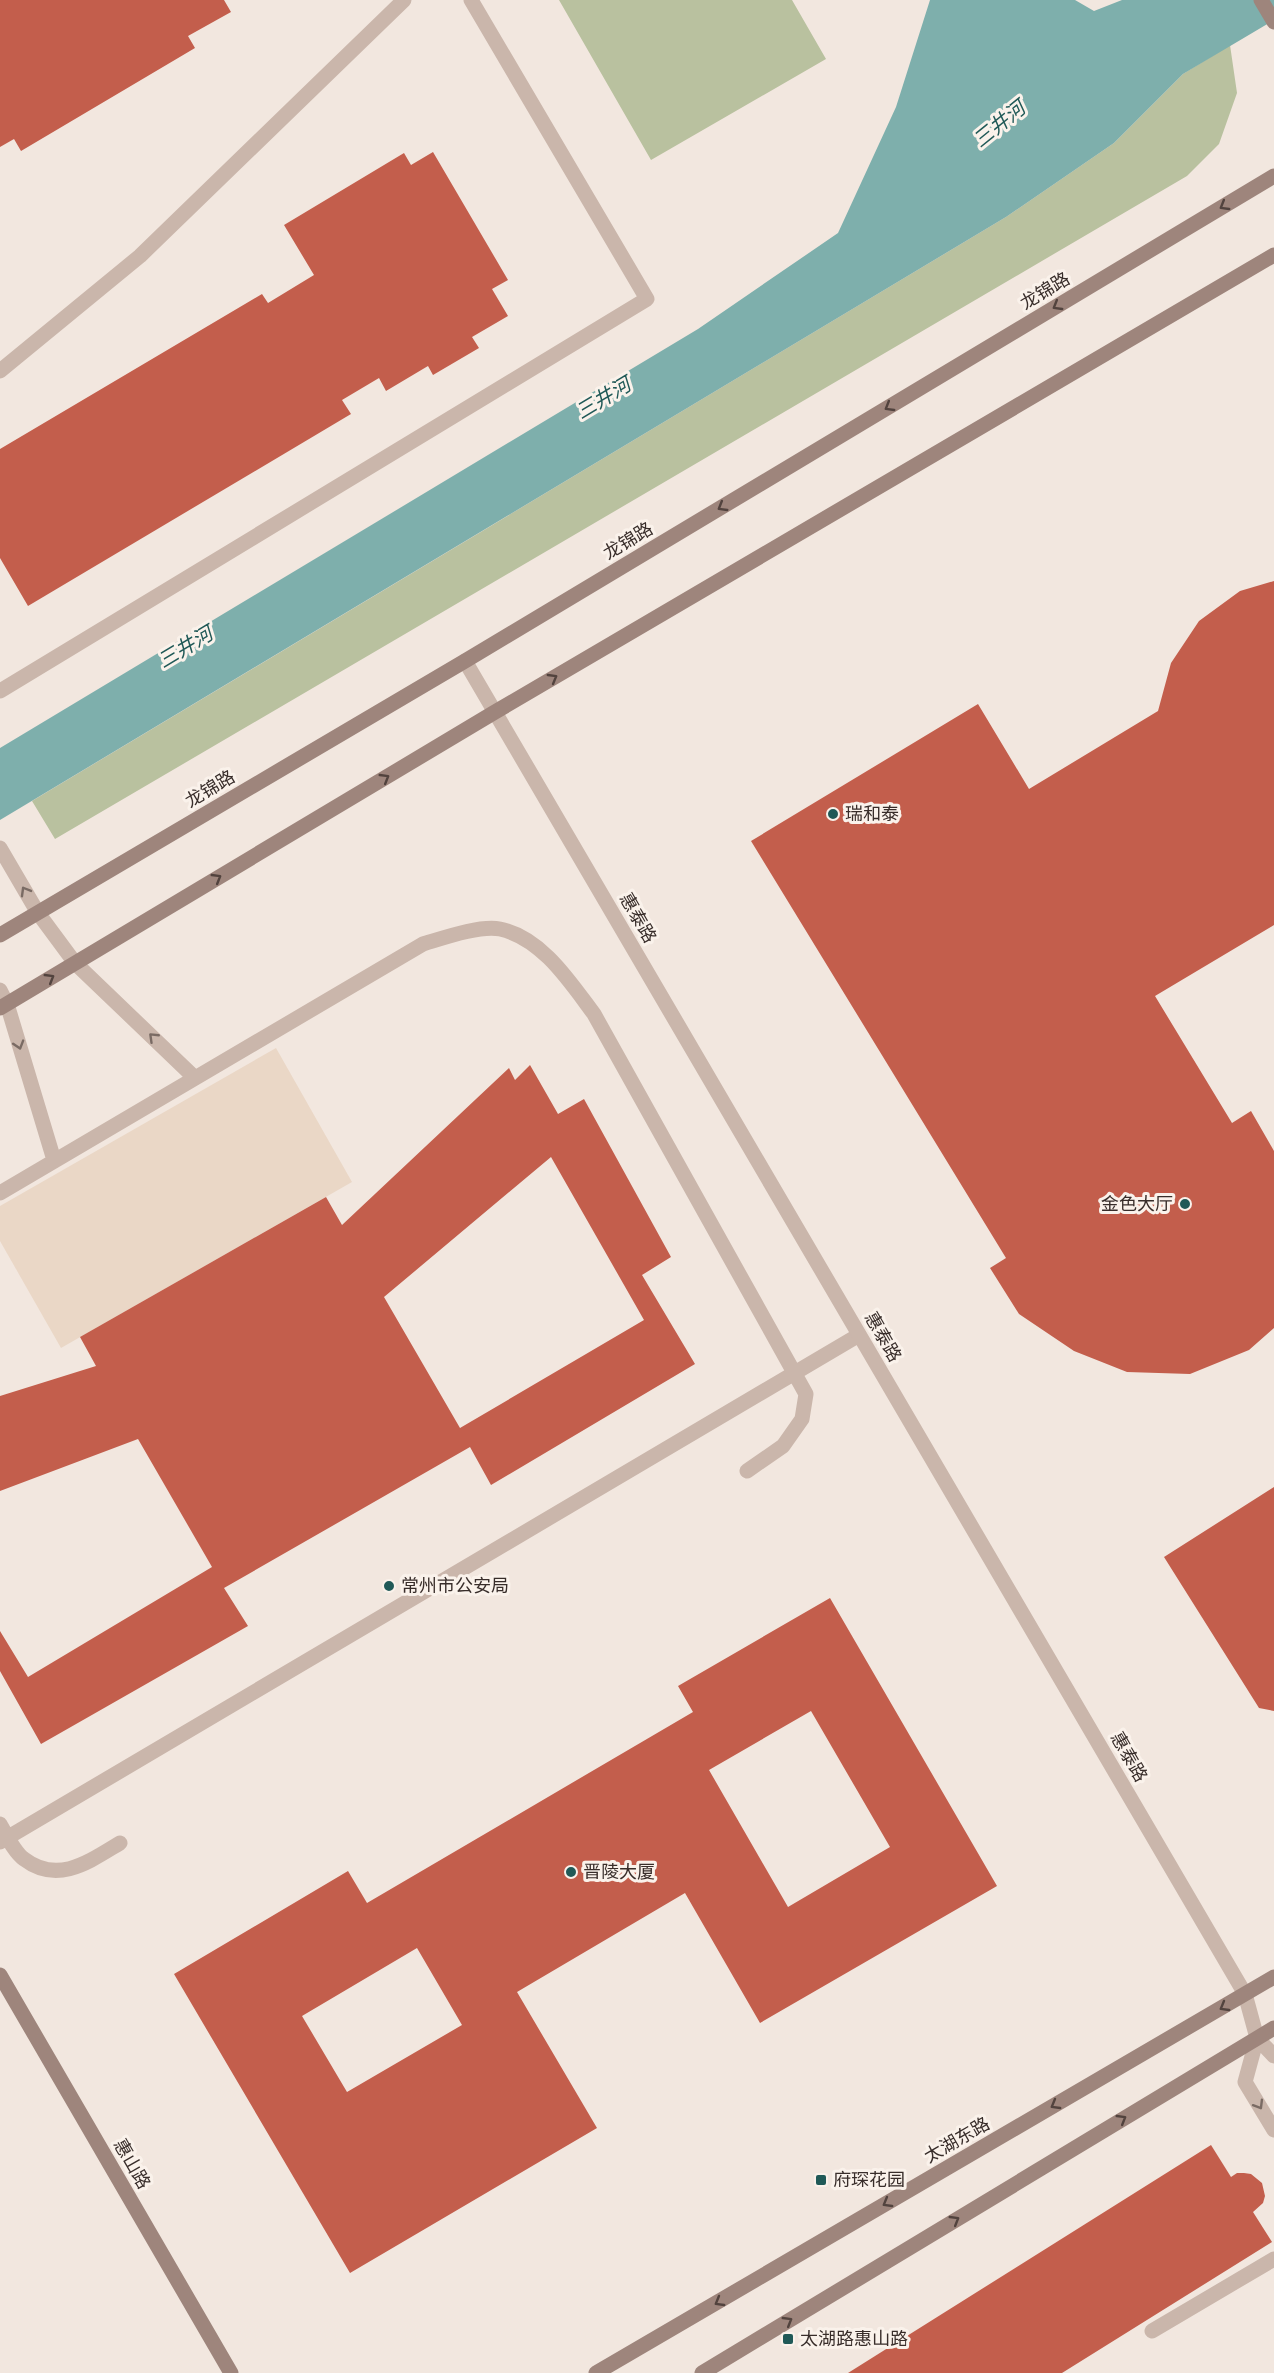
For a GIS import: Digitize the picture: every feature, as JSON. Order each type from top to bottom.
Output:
[{"type":"main road","points":[[1261,0],[1274,22]]},
{"type":"main road","name":"龙锦路","points":[[0,935],[465,661],[1274,176]]},
{"type":"main road","points":[[2,1001],[75,963],[495,712],[1274,255]]},
{"type":"main road","name":"惠山路","points":[[0,1975],[231,2373]]},
{"type":"main road","name":"太湖东路","points":[[596,2373],[1274,1977]]},
{"type":"main road","points":[[702,2373],[1274,2028]]},
{"type":"street","points":[[0,371],[140,256],[404,0]]},
{"type":"street","points":[[0,691],[647,299],[471,0]]},
{"type":"street","name":"惠泰路","points":[[465,661],[1245,1994],[1257,2038]]},
{"type":"street","points":[[0,848],[38,913],[75,963],[195,1078]]},
{"type":"street","points":[[0,1193],[423,944],[460,933],[499,929],[528,941],[562,971],[594,1014],[806,1394],[802,1419],[783,1446],[747,1471]]},
{"type":"street","points":[[2,1001],[54,1160]]},
{"type":"street","points":[[120,1843],[78,1867],[51,1871],[24,1859],[3,1834],[859,1335]]},
{"type":"street","points":[[1257,2038],[1274,2056]]},
{"type":"street","points":[[1257,2038],[1245,2082],[1274,2130]]},
{"type":"street","points":[[1152,2331],[1274,2259]]},
{"type":"green space","points":[[559,0],[792,0],[826,59],[651,160]]},
{"type":"green space","points":[[1230,45],[1237,93],[1219,144],[1187,176],[55,839],[32,801],[1006,217],[1114,143],[1183,74]]},
{"type":"shaded area","points":[[276,1048],[352,1182],[61,1348],[0,1241],[0,1206]]},
{"type":"water","name":"三井河","points":[[930,0],[1075,0],[1094,11],[1122,0],[1274,0],[1274,20],[1183,74],[1114,143],[1006,217],[0,820],[0,748],[698,329],[838,233],[896,107]]},
{"type":"building","points":[[0,0],[224,0],[231,12],[188,36],[195,48],[21,151],[14,139],[0,147]]},
{"type":"building","points":[[433,152],[508,280],[492,289],[508,316],[472,337],[479,348],[433,375],[428,366],[386,391],[379,378],[342,400],[351,414],[28,606],[0,558],[0,449],[262,294],[268,303],[314,275],[284,225],[404,153],[411,165]]},
{"type":"building","points":[[1274,581],[1274,925],[1155,996],[1232,1123],[1251,1111],[1274,1151],[1274,1328],[1249,1350],[1190,1374],[1127,1372],[1074,1351],[1019,1314],[990,1268],[1006,1258],[751,841],[978,704],[1029,789],[1158,711],[1171,663],[1199,621],[1240,591]]},
{"type":"building","points":[[530,1065],[558,1114],[584,1099],[671,1257],[642,1275],[695,1364],[491,1485],[470,1447],[224,1588],[248,1626],[41,1744],[0,1671],[0,1631],[28,1677],[212,1567],[138,1439],[0,1491],[0,1396],[96,1366],[80,1337],[326,1197],[342,1225],[509,1068],[515,1080]],"holes":[[[551,1157],[644,1320],[460,1428],[384,1297]]]},
{"type":"building","points":[[1274,1487],[1274,1711],[1259,1708],[1164,1557]]},
{"type":"building","points":[[830,1598],[997,1886],[760,2023],[685,1893],[517,1992],[597,2128],[350,2273],[174,1974],[348,1871],[367,1903],[693,1712],[678,1686]],"holes":[[[811,1711],[890,1847],[788,1907],[709,1770]],[[417,1948],[462,2025],[347,2092],[302,2016]]]},
{"type":"building","points":[[1211,2145],[1231,2177],[1237,2173],[1251,2174],[1262,2183],[1265,2196],[1263,2203],[1253,2212],[1272,2242],[1062,2373],[848,2373]]},
{"type":"place","name":"瑞和泰","points":[[833,814]]},
{"type":"place","name":"金色大厅","points":[[1185,1204]]},
{"type":"place","name":"常州市公安局","points":[[389,1586]]},
{"type":"place","name":"晋陵大厦","points":[[571,1872]]},
{"type":"place","name":"府琛花园","points":[[821,2180]]},
{"type":"place","name":"太湖路惠山路","points":[[788,2339]]}]
